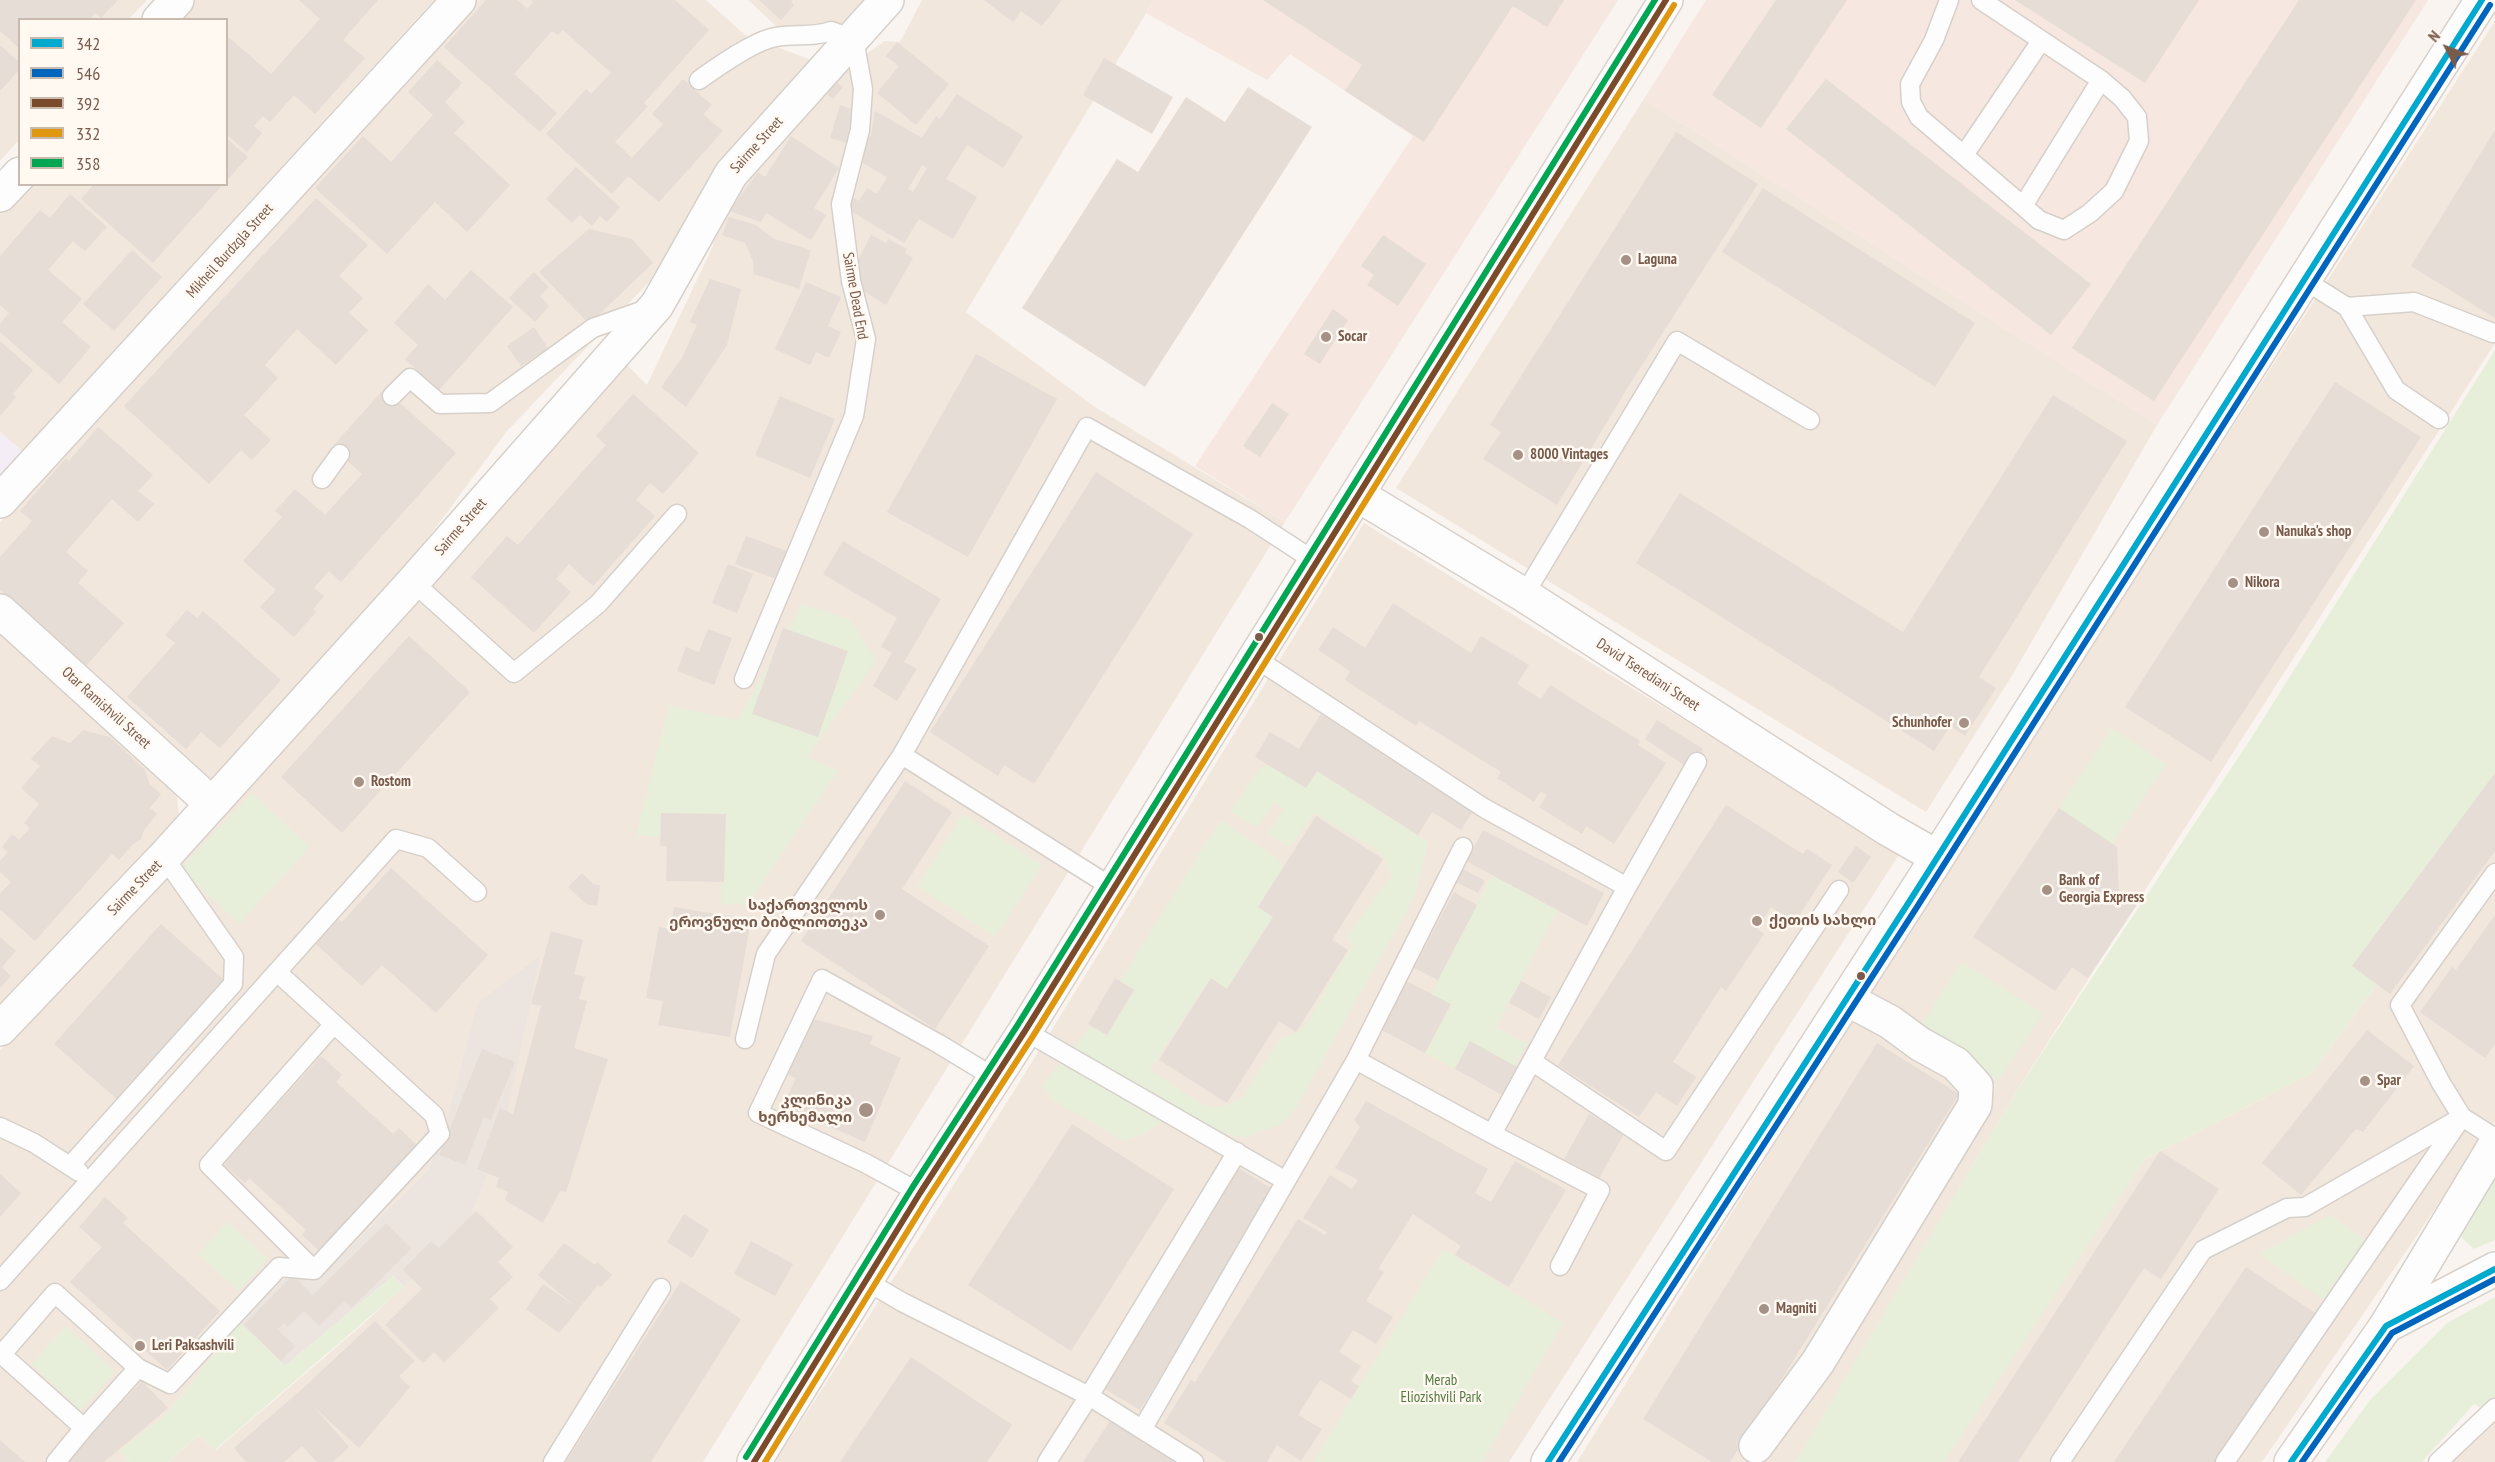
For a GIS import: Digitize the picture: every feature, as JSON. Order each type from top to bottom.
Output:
[{"type":"street","points":[[161,18],[177,0]]},
{"type":"street","name":"Mikheil Burdzgla Street","points":[[0,501],[459,0]]},
{"type":"street","name":"Sairme Street","points":[[0,1029],[164,857],[657,305],[731,174],[887,0]]},
{"type":"street","points":[[754,1462],[920,1193],[1025,1031],[1666,0]]},
{"type":"street","points":[[1548,1462],[1846,999],[2482,0]]},
{"type":"street","points":[[0,195],[18,176]]},
{"type":"street","name":"David Tserediani Street","points":[[1358,495],[1524,595],[1888,829],[1937,856]]},
{"type":"street","name":"Otar Ramishvili Street","points":[[0,611],[212,804]]},
{"type":"street","points":[[1756,1446],[1818,1362],[1975,1106],[1976,1086],[1956,1064],[1920,1044],[1890,1022],[1846,999]]},
{"type":"street","points":[[2291,1462],[2386,1326],[2495,1145]]},
{"type":"street","points":[[2386,1326],[2495,1269]]},
{"type":"lane","points":[[1949,0],[1934,40],[1910,84],[1911,102],[1919,117],[2039,220],[2064,230],[2090,213],[2114,190],[2139,141],[2137,117],[2122,98],[2101,81],[1981,0]]},
{"type":"lane","points":[[699,80],[730,58],[774,37],[822,34],[831,31],[854,39]]},
{"type":"lane","name":"Sairme Dead End","points":[[744,679],[854,416],[866,339],[851,281],[841,204],[860,130],[863,89],[854,39]]},
{"type":"lane","points":[[1964,155],[2041,41]]},
{"type":"lane","points":[[2023,206],[2101,81]]},
{"type":"lane","points":[[2304,280],[2347,307],[2396,390],[2439,419]]},
{"type":"lane","points":[[2347,307],[2414,302],[2493,333]]},
{"type":"lane","points":[[392,396],[410,378],[440,404],[490,403],[593,328],[657,305]]},
{"type":"lane","points":[[1524,595],[1677,342],[1810,420]]},
{"type":"lane","points":[[745,1039],[766,954],[902,755],[1087,427],[1250,519],[1316,562]]},
{"type":"lane","points":[[322,478],[340,454]]},
{"type":"lane","points":[[412,582],[514,673],[598,604],[677,514]]},
{"type":"lane","points":[[1255,658],[1484,808],[1627,887]]},
{"type":"lane","points":[[902,755],[1113,888]]},
{"type":"lane","points":[[1492,1134],[1697,762]]},
{"type":"lane","points":[[0,1281],[396,839],[428,848],[477,892]]},
{"type":"lane","points":[[1143,1428],[1356,1060],[1463,847]]},
{"type":"lane","points":[[70,1166],[233,984],[234,957],[164,857]]},
{"type":"lane","points":[[2495,873],[2400,1005],[2441,1083],[2462,1117],[2495,1138]]},
{"type":"lane","points":[[1533,1062],[1666,1150],[1839,890]]},
{"type":"lane","points":[[277,972],[434,1115],[440,1134],[314,1270]]},
{"type":"lane","points":[[920,1193],[865,1163],[758,1113],[822,980],[939,1044],[995,1078]]},
{"type":"lane","points":[[314,1270],[209,1165],[334,1024]]},
{"type":"lane","points":[[1025,1031],[1286,1181]]},
{"type":"lane","points":[[1356,1060],[1600,1190],[1560,1266]]},
{"type":"lane","points":[[2060,1462],[2203,1250],[2287,1208],[2305,1207],[2462,1117]]},
{"type":"lane","points":[[2225,1462],[2462,1117]]},
{"type":"lane","points":[[0,1127],[34,1143],[90,1180]]},
{"type":"lane","points":[[1047,1462],[1237,1152]]},
{"type":"lane","points":[[84,1428],[1,1353],[55,1293],[138,1368],[170,1384],[279,1267],[314,1270]]},
{"type":"lane","points":[[866,1281],[902,1302],[1089,1396],[1194,1462]]},
{"type":"lane","points":[[553,1462],[661,1288]]},
{"type":"lane","points":[[56,1462],[138,1368]]},
{"type":"lane","points":[[2438,1462],[2495,1408]]},
{"type":"shaded area","points":[[0,0],[147,0],[130,18],[18,18],[18,141],[0,161]]},
{"type":"shaded area","points":[[194,0],[434,0],[22,451],[0,432],[0,213],[25,186],[228,186],[228,18],[177,18]]},
{"type":"shaded area","points":[[476,0],[706,0],[745,35],[814,61],[724,163],[649,282],[507,431],[411,561],[213,787],[0,598],[0,522]]},
{"type":"shaded area","points":[[748,0],[868,0],[846,25],[777,27]]},
{"type":"shaded area","points":[[922,0],[1154,0],[966,312],[1095,407],[1285,522],[703,1462],[169,1462],[198,1435],[216,1450],[361,1326],[465,1230],[502,1140],[539,957],[448,1116],[428,1170],[320,1277],[289,1273],[239,1322],[168,1413],[119,1451],[129,1462],[0,1462],[0,1050],[625,363],[647,385],[713,246],[721,205],[834,76],[885,41],[900,42]]},
{"type":"shaded area","points":[[1154,0],[1618,0],[1285,522],[1195,466],[1413,136],[1290,54],[1267,80],[1146,13]]},
{"type":"shaded area","points":[[1706,0],[2428,0],[2157,425],[1644,99]]},
{"type":"shaded area","points":[[2495,21],[2495,343],[2018,1089],[1798,1459],[1795,1462],[1577,1462],[1914,920]]},
{"type":"shaded area","points":[[1644,99],[2157,425],[2013,674],[1926,812],[1396,488]]},
{"type":"shaded area","points":[[0,432],[22,451],[0,475]]},
{"type":"shaded area","points":[[1364,523],[1900,853],[1509,1462],[775,1462],[1014,1091]]},
{"type":"shaded area","points":[[0,619],[175,780],[179,816],[0,1011]]},
{"type":"shaded area","points":[[2495,823],[2495,1121],[2262,1462],[1938,1462],[2145,1159],[2312,1073]]},
{"type":"shaded area","points":[[540,956],[502,1140],[465,1230],[404,1287],[393,1276],[285,1366],[239,1322],[289,1273],[320,1277],[428,1170],[448,1116],[478,1003]]},
{"type":"shaded area","points":[[2495,1417],[2495,1462],[2451,1462]]},
{"type":"green space","points":[[2495,350],[2495,823],[2312,1073],[2145,1159],[1944,1462],[1795,1462],[2018,1089],[2250,740]]},
{"type":"green space","points":[[802,604],[850,619],[876,661],[807,757],[838,771],[748,905],[721,904],[722,844],[636,835],[669,706],[738,720]]},
{"type":"green space","points":[[2112,728],[2166,764],[2112,844],[2059,808]]},
{"type":"green space","points":[[1269,765],[1306,788],[1317,771],[1428,842],[1414,898],[1295,1110],[1280,1125],[1247,1138],[1164,1121],[1144,1134],[1124,1141],[1051,1099],[1042,1085],[1091,1026],[1107,1035],[1134,990],[1120,981],[1220,820],[1275,857],[1284,867],[1258,907],[1273,917],[1227,989],[1210,979],[1150,1070],[1205,1106],[1220,1107],[1241,1099],[1281,1038],[1298,1032],[1307,1022],[1351,947],[1351,942],[1346,937],[1391,876],[1383,854],[1314,813],[1290,847],[1267,834],[1284,809],[1275,802],[1257,827],[1230,812],[1259,769]]},
{"type":"green space","points":[[252,793],[310,847],[239,924],[180,869]]},
{"type":"green space","points":[[963,814],[1042,865],[995,937],[917,886]]},
{"type":"green space","points":[[1492,875],[1558,910],[1496,1027],[1527,1044],[1515,1066],[1470,1041],[1455,1069],[1425,1053],[1451,1005],[1431,994]]},
{"type":"green space","points":[[1961,962],[2043,1013],[1998,1081],[1919,1029]]},
{"type":"green space","points":[[2495,1170],[2495,1240],[2474,1249],[2463,1239],[2457,1225]]},
{"type":"green space","points":[[2330,1215],[2366,1240],[2324,1300],[2259,1254]]},
{"type":"green space","points":[[227,1222],[268,1259],[239,1291],[198,1254]]},
{"type":"green space","name":"Merab Eliozishvili Park","points":[[1443,1249],[1563,1323],[1482,1462],[1313,1462]]},
{"type":"green space","points":[[393,1276],[404,1287],[215,1450],[198,1435],[169,1462],[129,1462],[119,1451],[168,1413],[239,1322],[285,1366]]},
{"type":"green space","points":[[2495,1297],[2495,1416],[2474,1404],[2422,1462],[2325,1462],[2371,1399],[2447,1323]]},
{"type":"green space","points":[[66,1326],[115,1372],[80,1410],[31,1364]]},
{"type":"building","points":[[0,0],[118,0],[101,18],[95,13],[91,18],[18,18],[18,47],[0,31]]},
{"type":"building","points":[[299,0],[378,0],[343,40],[365,58],[315,114],[294,95],[270,122],[263,116],[254,126],[262,133],[247,152],[228,136],[228,37],[271,74],[320,19]]},
{"type":"building","points":[[486,0],[518,0],[527,9],[533,2],[531,0],[675,0],[709,30],[644,103],[648,106],[615,142],[632,158],[663,124],[652,114],[683,79],[712,105],[703,114],[723,131],[659,202],[628,176],[612,194],[546,134],[586,89],[591,94],[611,73],[563,30],[558,35],[552,31],[514,74],[557,113],[540,132],[444,47]]},
{"type":"building","points":[[759,0],[793,0],[791,2],[794,5],[781,20]]},
{"type":"building","points":[[984,0],[1062,0],[1042,26],[1021,11],[1013,22]]},
{"type":"building","points":[[1263,0],[1564,0],[1547,27],[1513,6],[1424,142],[1345,91],[1362,65]]},
{"type":"building","points":[[1776,0],[1847,0],[1761,128],[1712,95]]},
{"type":"building","points":[[2015,0],[2199,0],[2145,83]]},
{"type":"building","points":[[2299,0],[2416,0],[2154,401],[2072,348]]},
{"type":"building","points":[[897,42],[949,84],[916,125],[877,93],[899,66],[886,56]]},
{"type":"building","points":[[0,45],[18,61],[18,71],[0,91]]},
{"type":"building","points":[[1104,58],[1173,97],[1152,134],[1083,95]]},
{"type":"building","points":[[437,60],[462,83],[445,102],[465,122],[454,133],[510,185],[467,232],[435,202],[387,254],[315,188],[363,136],[391,162],[433,115],[408,92]]},
{"type":"building","points":[[1826,79],[2091,284],[2051,335],[1786,129]]},
{"type":"building","points":[[834,80],[843,87],[833,99],[825,92]]},
{"type":"building","points":[[1248,87],[1312,127],[1145,387],[1022,308],[1117,159],[1138,172],[1186,97],[1225,122]]},
{"type":"building","points":[[957,94],[1023,136],[1003,168],[967,145],[946,179],[977,197],[953,239],[919,219],[904,243],[847,209],[853,198],[859,201],[867,188],[877,194],[887,177],[856,159],[871,135],[875,111],[922,138],[936,116],[940,119]],"holes":[[[922,165],[927,168],[913,192],[908,189]]]},
{"type":"building","points":[[840,105],[857,111],[847,143],[830,138]]},
{"type":"building","points":[[2495,130],[2495,318],[2411,266]]},
{"type":"building","points":[[1676,132],[1758,184],[1628,387],[1557,505],[1483,459],[1501,432],[1490,425]]},
{"type":"building","points":[[791,136],[839,168],[814,208],[826,215],[811,240],[766,213],[761,222],[729,211],[758,172],[765,177]]},
{"type":"building","points":[[228,140],[248,157],[228,179]]},
{"type":"building","points":[[576,167],[620,207],[607,222],[600,216],[592,226],[580,215],[572,223],[546,199]]},
{"type":"building","points":[[92,186],[221,186],[153,263],[81,199]]},
{"type":"building","points":[[1763,188],[1975,323],[1935,387],[1722,252]]},
{"type":"building","points":[[70,194],[107,227],[85,251],[73,241],[48,270],[82,299],[62,322],[91,347],[59,384],[0,332],[0,324],[9,313],[0,305],[0,256],[40,210],[50,218]]},
{"type":"building","points":[[316,198],[368,245],[339,276],[363,298],[349,313],[368,330],[336,365],[297,329],[265,365],[278,378],[244,415],[271,440],[252,460],[241,450],[209,484],[124,406]]},
{"type":"building","points":[[729,217],[756,225],[774,239],[811,250],[799,289],[754,274],[753,261],[745,243],[722,235]]},
{"type":"building","points":[[589,229],[632,239],[653,263],[589,324],[539,272]]},
{"type":"building","points":[[871,235],[886,243],[888,239],[907,249],[905,253],[913,258],[886,305],[854,285],[854,268]]},
{"type":"building","name":"Socar","points":[[1383,235],[1426,264],[1398,306],[1367,285],[1374,275],[1361,266]]},
{"type":"building","points":[[132,250],[162,277],[114,331],[83,304]]},
{"type":"building","points":[[471,270],[513,307],[439,390],[405,359],[418,345],[394,323],[428,284],[445,300]]},
{"type":"building","points":[[534,272],[549,287],[540,296],[549,306],[535,322],[509,298]]},
{"type":"building","points":[[710,279],[741,289],[727,345],[686,407],[661,387],[682,358],[697,325],[690,322]]},
{"type":"building","points":[[806,282],[841,297],[828,326],[841,332],[829,358],[816,352],[810,365],[775,349]]},
{"type":"building","name":"Socar","points":[[1333,309],[1348,320],[1320,364],[1304,354]]},
{"type":"building","points":[[534,327],[548,348],[521,366],[507,346]]},
{"type":"building","points":[[0,341],[33,370],[13,394],[16,397],[0,416]]},
{"type":"building","points":[[976,354],[1057,399],[968,557],[887,512]]},
{"type":"building","points":[[2335,382],[2421,437],[2211,762],[2125,707]]},
{"type":"building","points":[[384,389],[456,453],[341,582],[329,571],[314,588],[324,596],[313,609],[316,612],[294,637],[260,607],[276,590],[243,561],[282,517],[275,511],[295,489],[325,515],[362,474],[332,447]]},
{"type":"building","points":[[633,394],[699,453],[663,494],[650,483],[636,500],[655,516],[593,586],[569,564],[556,579],[571,592],[534,633],[471,577],[507,536],[518,545],[606,445],[596,436]]},
{"type":"building","points":[[2053,395],[2127,441],[1979,677],[1996,688],[1965,736],[1950,726],[1934,751],[1636,563],[1680,493],[1903,632]]},
{"type":"building","points":[[780,396],[835,419],[810,478],[755,455]]},
{"type":"building","points":[[1272,403],[1289,414],[1260,457],[1243,446]]},
{"type":"building","points":[[98,427],[153,475],[138,491],[154,504],[138,522],[112,499],[66,552],[88,571],[78,583],[124,623],[86,666],[0,590],[0,557],[32,521],[20,511],[66,458],[69,461]]},
{"type":"building","points":[[1096,472],[1193,534],[1034,784],[1004,765],[998,776],[930,732]]},
{"type":"building","points":[[746,536],[787,551],[776,579],[735,564]]},
{"type":"building","points":[[843,541],[941,599],[904,662],[917,669],[897,701],[873,686],[892,653],[881,647],[897,618],[823,574]]},
{"type":"building","points":[[728,564],[753,574],[737,613],[712,603]]},
{"type":"building","points":[[1393,603],[1471,653],[1481,636],[1529,665],[1517,684],[1541,699],[1550,685],[1640,741],[1638,745],[1666,763],[1614,844],[1586,826],[1582,834],[1539,807],[1547,795],[1541,791],[1534,802],[1497,778],[1501,772],[1419,721],[1416,726],[1345,680],[1350,671],[1318,650],[1333,627],[1365,648]]},
{"type":"building","points":[[187,610],[197,618],[203,611],[281,680],[220,748],[201,732],[186,749],[127,697],[175,643],[165,635]]},
{"type":"building","points":[[783,628],[848,651],[818,737],[752,714]]},
{"type":"building","points":[[708,629],[732,638],[714,685],[677,671],[686,647],[699,652]]},
{"type":"building","points":[[409,636],[470,692],[342,833],[281,777]]},
{"type":"building","points":[[1321,714],[1474,810],[1461,830],[1432,812],[1418,835],[1317,771],[1306,788],[1255,757],[1270,732],[1299,749]]},
{"type":"building","points":[[1657,720],[1703,749],[1690,769],[1645,739]]},
{"type":"building","points":[[83,730],[110,737],[144,769],[150,785],[161,794],[150,808],[157,814],[144,830],[141,839],[133,844],[119,860],[112,854],[35,941],[0,909],[0,894],[11,882],[0,872],[0,861],[8,852],[2,847],[12,834],[19,840],[30,828],[24,823],[39,804],[21,788],[40,766],[31,759],[52,736],[70,743]]},
{"type":"building","points":[[2495,773],[2495,851],[2390,994],[2352,966]]},
{"type":"building","name":"საქართველოს ეროვნული ბიბლიოთეკა","points":[[905,781],[952,812],[902,889],[989,946],[935,1029],[801,941]]},
{"type":"building","points":[[1726,805],[1803,854],[1807,849],[1832,865],[1795,922],[1771,907],[1757,929],[1764,934],[1726,991],[1721,987],[1673,1062],[1696,1077],[1677,1106],[1656,1092],[1639,1117],[1558,1065]]},
{"type":"building","points":[[2059,808],[2117,847],[2119,893],[2137,905],[2088,978],[2072,967],[2055,991],[1973,937]]},
{"type":"building","points":[[661,813],[726,814],[724,882],[666,881],[667,846],[660,846]]},
{"type":"building","points":[[1316,816],[1383,859],[1332,940],[1348,950],[1296,1032],[1279,1021],[1227,1103],[1159,1060],[1211,978],[1227,989],[1273,917],[1258,907]]},
{"type":"building","points":[[1483,830],[1604,893],[1587,926],[1466,861]]},
{"type":"building","points":[[1856,846],[1871,857],[1853,883],[1838,872]]},
{"type":"building","points":[[391,868],[488,955],[436,1013],[382,965],[362,986],[316,944],[338,919],[342,922]]},
{"type":"building","points":[[1463,869],[1485,881],[1478,893],[1456,882]]},
{"type":"building","points":[[582,873],[593,884],[600,885],[597,906],[586,904],[568,887]]},
{"type":"building","points":[[1454,892],[1477,905],[1438,980],[1414,968]]},
{"type":"building","points":[[674,907],[751,920],[730,1037],[658,1025],[663,1001],[646,998],[659,927],[670,929]]},
{"type":"building","points":[[2495,915],[2495,1044],[2485,1058],[2420,1012],[2452,967],[2456,970]]},
{"type":"building","points":[[161,924],[224,980],[118,1100],[54,1044]]},
{"type":"building","points":[[551,931],[583,940],[574,974],[585,977],[579,999],[587,1001],[574,1048],[608,1059],[566,1192],[560,1191],[543,1223],[505,1200],[508,1192],[496,1187],[499,1178],[477,1169],[500,1108],[513,1114],[541,1006],[531,1004]]},
{"type":"building","points":[[0,937],[16,951],[2,967],[11,976],[0,988]]},
{"type":"building","points":[[1115,978],[1134,990],[1107,1035],[1088,1024]]},
{"type":"building","points":[[1404,980],[1451,1004],[1425,1053],[1378,1028]]},
{"type":"building","points":[[1521,981],[1551,997],[1539,1019],[1509,1003]]},
{"type":"building","points":[[811,1018],[873,1036],[870,1044],[901,1058],[865,1142],[783,1106],[796,1078],[786,1074]]},
{"type":"building","points":[[2367,1030],[2414,1066],[2363,1132],[2356,1129],[2301,1195],[2262,1163]]},
{"type":"building","points":[[1470,1041],[1519,1068],[1504,1096],[1455,1069]]},
{"type":"building","points":[[1877,1043],[1959,1094],[1730,1462],[1712,1462],[1643,1419]]},
{"type":"building","points":[[482,1049],[515,1062],[491,1120],[484,1117],[465,1165],[439,1155]]},
{"type":"building","points":[[321,1056],[342,1075],[336,1082],[393,1134],[399,1128],[421,1149],[324,1255],[302,1235],[306,1230],[249,1178],[245,1183],[224,1164]]},
{"type":"building","points":[[1366,1101],[1488,1169],[1475,1193],[1491,1202],[1515,1161],[1566,1190],[1509,1287],[1455,1255],[1461,1246],[1413,1214],[1378,1269],[1384,1272],[1366,1301],[1393,1317],[1376,1344],[1353,1330],[1339,1352],[1361,1366],[1351,1381],[1359,1386],[1351,1399],[1320,1380],[1298,1415],[1322,1429],[1301,1461],[1277,1445],[1267,1462],[1226,1462],[1164,1423],[1191,1380],[1195,1382],[1298,1219],[1325,1235],[1327,1232],[1303,1218],[1330,1175],[1352,1189],[1358,1180],[1335,1168],[1360,1127],[1354,1120]]},
{"type":"building","points":[[1589,1114],[1624,1134],[1599,1178],[1564,1159]]},
{"type":"building","points":[[1072,1124],[1174,1189],[1071,1351],[968,1285]]},
{"type":"building","points":[[2160,1151],[2219,1189],[2161,1279],[2144,1268],[2018,1462],[1958,1462]]},
{"type":"building","points":[[1237,1167],[1274,1190],[1140,1410],[1103,1388]]},
{"type":"building","points":[[0,1174],[21,1193],[0,1217]]},
{"type":"building","points":[[105,1197],[128,1218],[123,1223],[220,1311],[167,1370],[70,1282],[102,1247],[79,1227]]},
{"type":"building","points":[[476,1211],[513,1247],[498,1262],[513,1277],[490,1299],[499,1308],[444,1363],[434,1352],[423,1363],[385,1325],[422,1289],[403,1270],[431,1241],[439,1248]]},
{"type":"building","points":[[684,1214],[709,1230],[692,1258],[667,1242]]},
{"type":"building","points":[[386,1223],[411,1249],[351,1308],[345,1301],[319,1326],[304,1311],[288,1327],[284,1323],[277,1329],[295,1346],[281,1361],[244,1325],[293,1275],[313,1295]]},
{"type":"building","points":[[751,1241],[793,1264],[775,1296],[734,1274]]},
{"type":"building","points":[[564,1243],[595,1265],[597,1262],[612,1275],[601,1287],[598,1285],[559,1333],[526,1309],[543,1284],[575,1306],[538,1275]]},
{"type":"building","points":[[2246,1267],[2318,1315],[2217,1462],[2114,1462]]},
{"type":"building","points":[[681,1281],[741,1319],[651,1462],[566,1462]]},
{"type":"building","points":[[375,1321],[415,1361],[399,1376],[410,1387],[359,1448],[314,1407],[349,1447],[333,1462],[317,1462],[302,1446],[284,1462],[246,1462],[234,1448],[300,1391]]},
{"type":"building","points":[[911,1357],[1012,1425],[987,1462],[840,1462]]},
{"type":"building","points":[[142,1381],[168,1408],[104,1462],[65,1462]]},
{"type":"building","points":[[1112,1418],[1179,1462],[1083,1462]]},
{"type":"building","points":[[0,1440],[25,1462],[0,1462]]},
{"type":"transit line","name":"358","points":[[746,1457],[1655,0]]},
{"type":"transit line","name":"392","points":[[754,1462],[920,1193],[1025,1031],[1666,0]]},
{"type":"transit line","name":"342","points":[[1548,1462],[1909,902],[2482,0]]},
{"type":"transit line","name":"332","points":[[765,1462],[928,1198],[1033,1036],[1674,5]]},
{"type":"transit line","name":"546","points":[[1559,1462],[1917,907],[2490,5]]},
{"type":"transit line","name":"342","points":[[2291,1462],[2386,1326],[2495,1269]]},
{"type":"transit line","name":"546","points":[[2302,1462],[2392,1333],[2495,1279]]},
{"type":"place","name":"Laguna","points":[[1626,260]]},
{"type":"place","name":"Socar","points":[[1326,337]]},
{"type":"place","name":"8000 Vintages","points":[[1518,455]]},
{"type":"place","name":"Nanuka's shop","points":[[2264,532]]},
{"type":"place","name":"Nikora","points":[[2233,583]]},
{"type":"place","name":"Schunhofer","points":[[1964,723]]},
{"type":"place","name":"Rostom","points":[[359,782]]},
{"type":"place","name":"Bank of Georgia Express","points":[[2047,890]]},
{"type":"place","name":"საქართველოს ეროვნული ბიბლიოთეკა","points":[[880,915]]},
{"type":"place","name":"ქეთის სახლი","points":[[1757,921]]},
{"type":"place","name":"Spar","points":[[2365,1081]]},
{"type":"place","name":"კლინიკა ხერხემალი","points":[[866,1110]]},
{"type":"place","name":"Magniti","points":[[1764,1309]]},
{"type":"place","name":"Leri Paksashvili","points":[[140,1346]]}]
